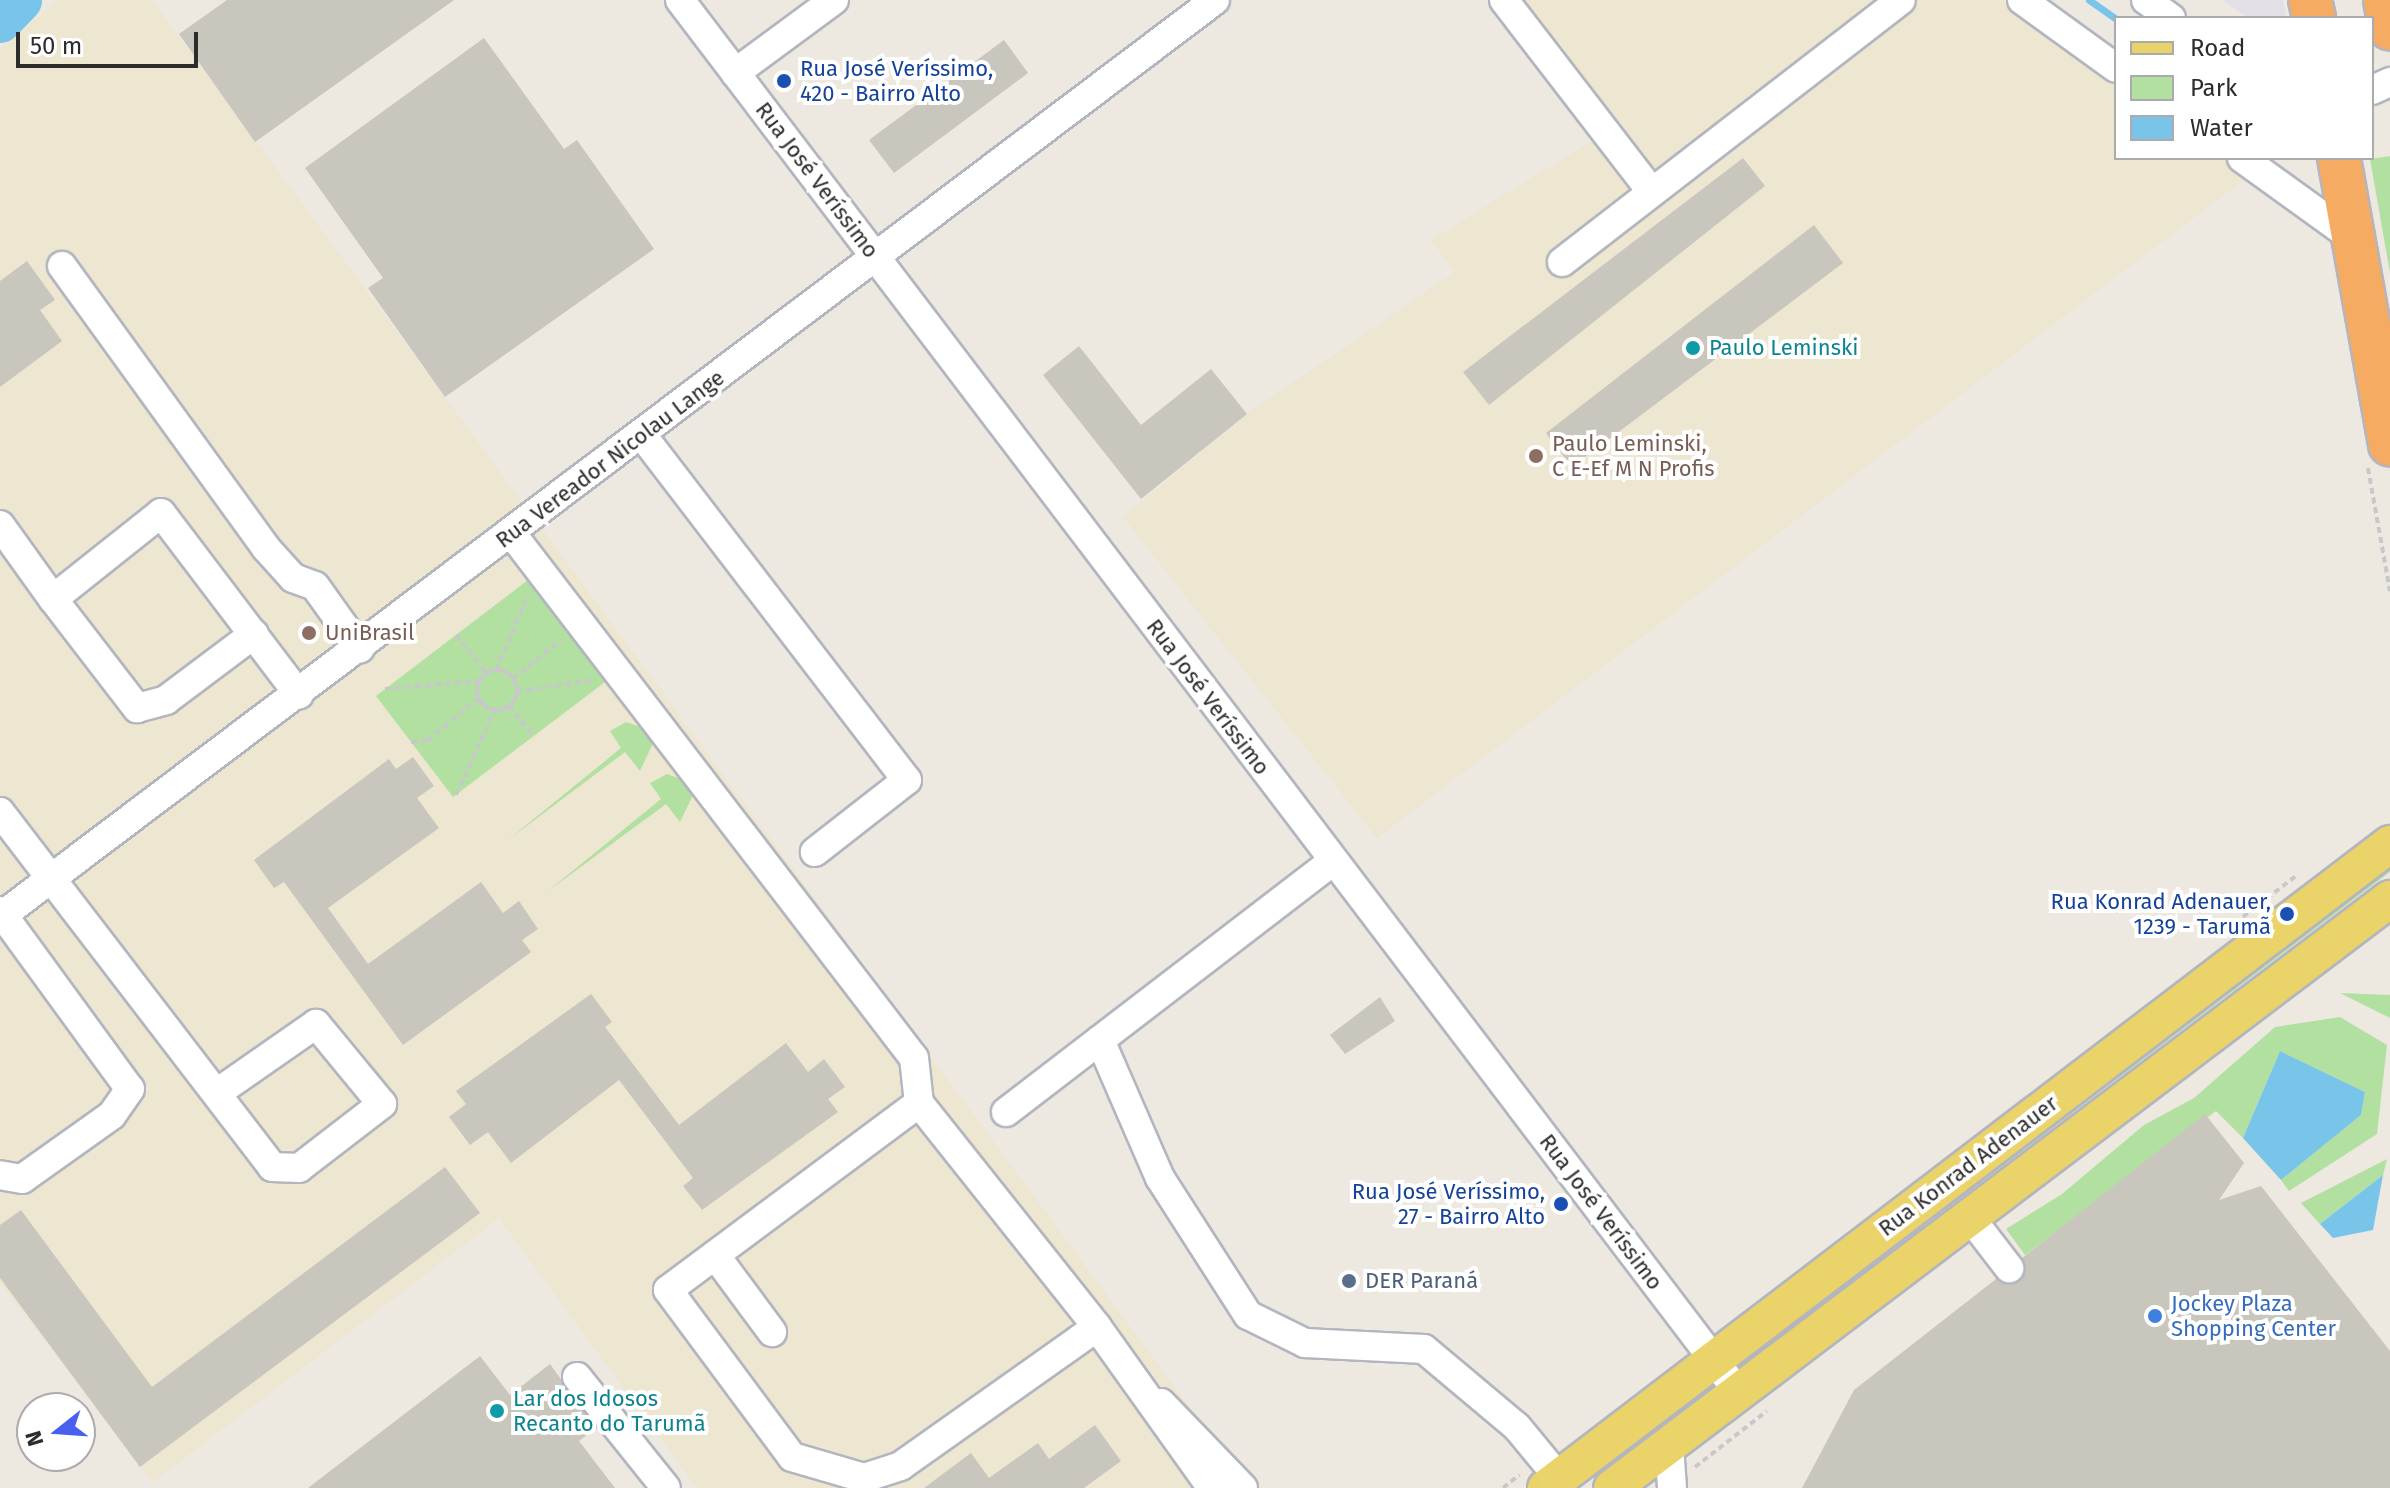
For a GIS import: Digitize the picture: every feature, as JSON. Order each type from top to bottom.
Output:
[{"type":"highway","points":[[2385,0],[2390,29]]},
{"type":"highway","points":[[2339,160],[2390,445]]},
{"type":"main road","name":"Rua Konrad Adenauer","points":[[1552,1483],[2390,844]]},
{"type":"main road","name":"Rua Konrad Adenauer","points":[[1612,1488],[2390,899]]},
{"type":"street","name":"Rua José Veríssimo","points":[[680,0],[1738,1392]]},
{"type":"street","points":[[735,73],[834,0]]},
{"type":"street","name":"Rua Vereador Nicolau Lange","points":[[1,914],[51,881],[299,695],[1215,0]]},
{"type":"street","points":[[1504,0],[1652,192]]},
{"type":"street","points":[[1562,262],[1901,0]]},
{"type":"street","points":[[2022,0],[2114,67]]},
{"type":"street","points":[[2146,0],[2168,16]]},
{"type":"street","points":[[2245,160],[2353,238]]},
{"type":"street","points":[[62,266],[266,548],[293,578],[315,586],[360,649]]},
{"type":"street","points":[[642,435],[907,780],[815,852]]},
{"type":"street","points":[[53,599],[161,513],[299,695]]},
{"type":"street","points":[[0,525],[137,708],[166,700],[254,634]]},
{"type":"street","points":[[518,529],[914,1058],[919,1103],[1097,1327],[1212,1488]]},
{"type":"street","points":[[0,812],[218,1092],[272,1167],[286,1171],[382,1104],[316,1024],[218,1092]]},
{"type":"street","points":[[1006,1112],[1333,861]]},
{"type":"street","points":[[0,1175],[22,1179],[112,1115],[130,1089],[1,914]]},
{"type":"street","points":[[1100,1040],[1160,1178],[1248,1315],[1305,1343],[1424,1349],[1517,1427],[1552,1483]]},
{"type":"street","points":[[919,1103],[668,1290],[792,1457],[864,1478],[901,1466],[1097,1327]]},
{"type":"street","points":[[1969,1216],[2009,1268]]},
{"type":"street","points":[[715,1255],[772,1332]]},
{"type":"street","points":[[577,1377],[666,1488]]},
{"type":"street","points":[[1140,1384],[1204,1441],[1243,1488]]},
{"type":"street","points":[[1669,1445],[1672,1488]]},
{"type":"path","points":[[496,670],[534,579]]},
{"type":"path","points":[[513,679],[573,630]]},
{"type":"path","points":[[456,635],[487,673]]},
{"type":"path","points":[[385,689],[479,681],[496,670],[513,679],[516,692],[509,705],[495,710],[456,795]]},
{"type":"path","points":[[516,692],[608,676]]},
{"type":"path","points":[[479,681],[479,698]]},
{"type":"path","points":[[479,698],[495,710]]},
{"type":"path","points":[[411,742],[428,740],[479,698]]},
{"type":"path","points":[[509,705],[533,736]]},
{"type":"shaded area","name":"UniBrasil","points":[[59,0],[152,0],[1249,1488],[697,1488],[499,1218],[153,1482],[96,1408],[96,1392],[84,1392],[0,1283],[0,49]]},
{"type":"shaded area","name":"Paulo Leminski, C E-Ef M N Profis","points":[[1496,0],[2022,0],[2114,66],[2114,160],[2245,160],[2258,169],[1377,838],[1123,517],[1247,414],[1455,272],[1431,240],[1592,141]]},
{"type":"shaded area","points":[[2223,0],[2283,0],[2286,16],[2245,16]]},
{"type":"green space","points":[[2390,156],[2390,273],[2370,160]]},
{"type":"green space","points":[[532,577],[609,679],[453,797],[376,696]]},
{"type":"green space","points":[[626,722],[647,729],[654,741],[640,771],[625,752],[508,840],[621,748],[610,731]]},
{"type":"green space","points":[[667,774],[687,781],[694,793],[680,822],[666,804],[548,891],[661,799],[650,783]]},
{"type":"green space","points":[[2390,860],[2390,872],[1764,1347],[1761,1343]]},
{"type":"green space","points":[[2340,993],[2390,995],[2390,1018]]},
{"type":"green space","points":[[2340,1017],[2387,1045],[2377,1134],[2289,1191],[2281,1180],[2361,1115],[2365,1092],[2280,1051],[2243,1138],[2216,1111],[2025,1255],[2006,1229],[2062,1194],[2144,1125],[2194,1098],[2275,1027]]},
{"type":"green space","points":[[2387,1159],[2383,1175],[2320,1224],[2301,1203]]},
{"type":"water","points":[[2280,1051],[2365,1092],[2361,1115],[2281,1180],[2243,1138]]},
{"type":"water","points":[[2383,1175],[2373,1230],[2333,1238],[2320,1224]]},
{"type":"building","points":[[227,0],[454,0],[255,142],[179,34]]},
{"type":"building","points":[[484,38],[564,149],[577,140],[654,249],[445,397],[368,288],[383,278],[305,168]]},
{"type":"building","points":[[1004,40],[1028,73],[894,173],[869,140]]},
{"type":"building","points":[[1743,158],[1765,186],[1489,405],[1463,372]]},
{"type":"building","name":"Paulo Leminski","points":[[1814,225],[1843,263],[1572,467],[1546,433]]},
{"type":"building","points":[[27,261],[55,300],[40,310],[62,341],[0,387],[0,281]]},
{"type":"building","points":[[1079,346],[1141,425],[1211,369],[1247,414],[1141,499],[1043,375]]},
{"type":"building","points":[[413,757],[434,786],[417,798],[439,828],[328,908],[368,964],[481,882],[503,913],[519,901],[538,929],[522,940],[531,952],[403,1045],[284,882],[274,888],[254,860],[389,759],[396,769]]},
{"type":"building","points":[[591,994],[612,1022],[605,1027],[679,1125],[786,1043],[808,1072],[824,1059],[845,1087],[828,1099],[838,1112],[702,1210],[683,1186],[693,1178],[619,1080],[511,1163],[488,1132],[470,1145],[449,1117],[466,1104],[456,1091]]},
{"type":"building","points":[[1380,997],[1395,1021],[1345,1054],[1330,1035]]},
{"type":"building","name":"Jockey Plaza Shopping Center","points":[[2205,1114],[2244,1163],[2219,1200],[2261,1186],[2390,1351],[2390,1488],[1802,1488],[1854,1390],[1996,1279],[2020,1281],[2022,1258]]},
{"type":"building","points":[[445,1167],[480,1213],[140,1467],[96,1408],[96,1392],[84,1392],[0,1278],[0,1225],[21,1210],[152,1387]]},
{"type":"building","name":"Lar dos Idosos Recanto do Tarumã","points":[[480,1356],[510,1395],[550,1364],[596,1428],[579,1441],[615,1488],[308,1488]]},
{"type":"building","points":[[1095,1425],[1121,1461],[1084,1488],[924,1488],[971,1453],[989,1478],[1038,1443],[1049,1459]]},
{"type":"waterway","points":[[0,21],[20,0]]},
{"type":"waterway","points":[[2089,0],[2114,18]]},
{"type":"place","name":"Rua José Veríssimo, 420 - Bairro Alto","points":[[784,81]]},
{"type":"place","name":"Paulo Leminski","points":[[1693,348]]},
{"type":"place","name":"Paulo Leminski, C E-Ef M N Profis","points":[[1536,456]]},
{"type":"place","name":"UniBrasil","points":[[309,633]]},
{"type":"place","name":"Rua Konrad Adenauer, 1239 - Tarumã","points":[[2287,914]]},
{"type":"place","name":"Rua José Veríssimo, 27 - Bairro Alto","points":[[1561,1204]]},
{"type":"place","name":"DER Paraná","points":[[1349,1281]]},
{"type":"place","name":"Jockey Plaza Shopping Center","points":[[2155,1316]]},
{"type":"place","name":"Lar dos Idosos Recanto do Tarumã","points":[[497,1411]]}]
